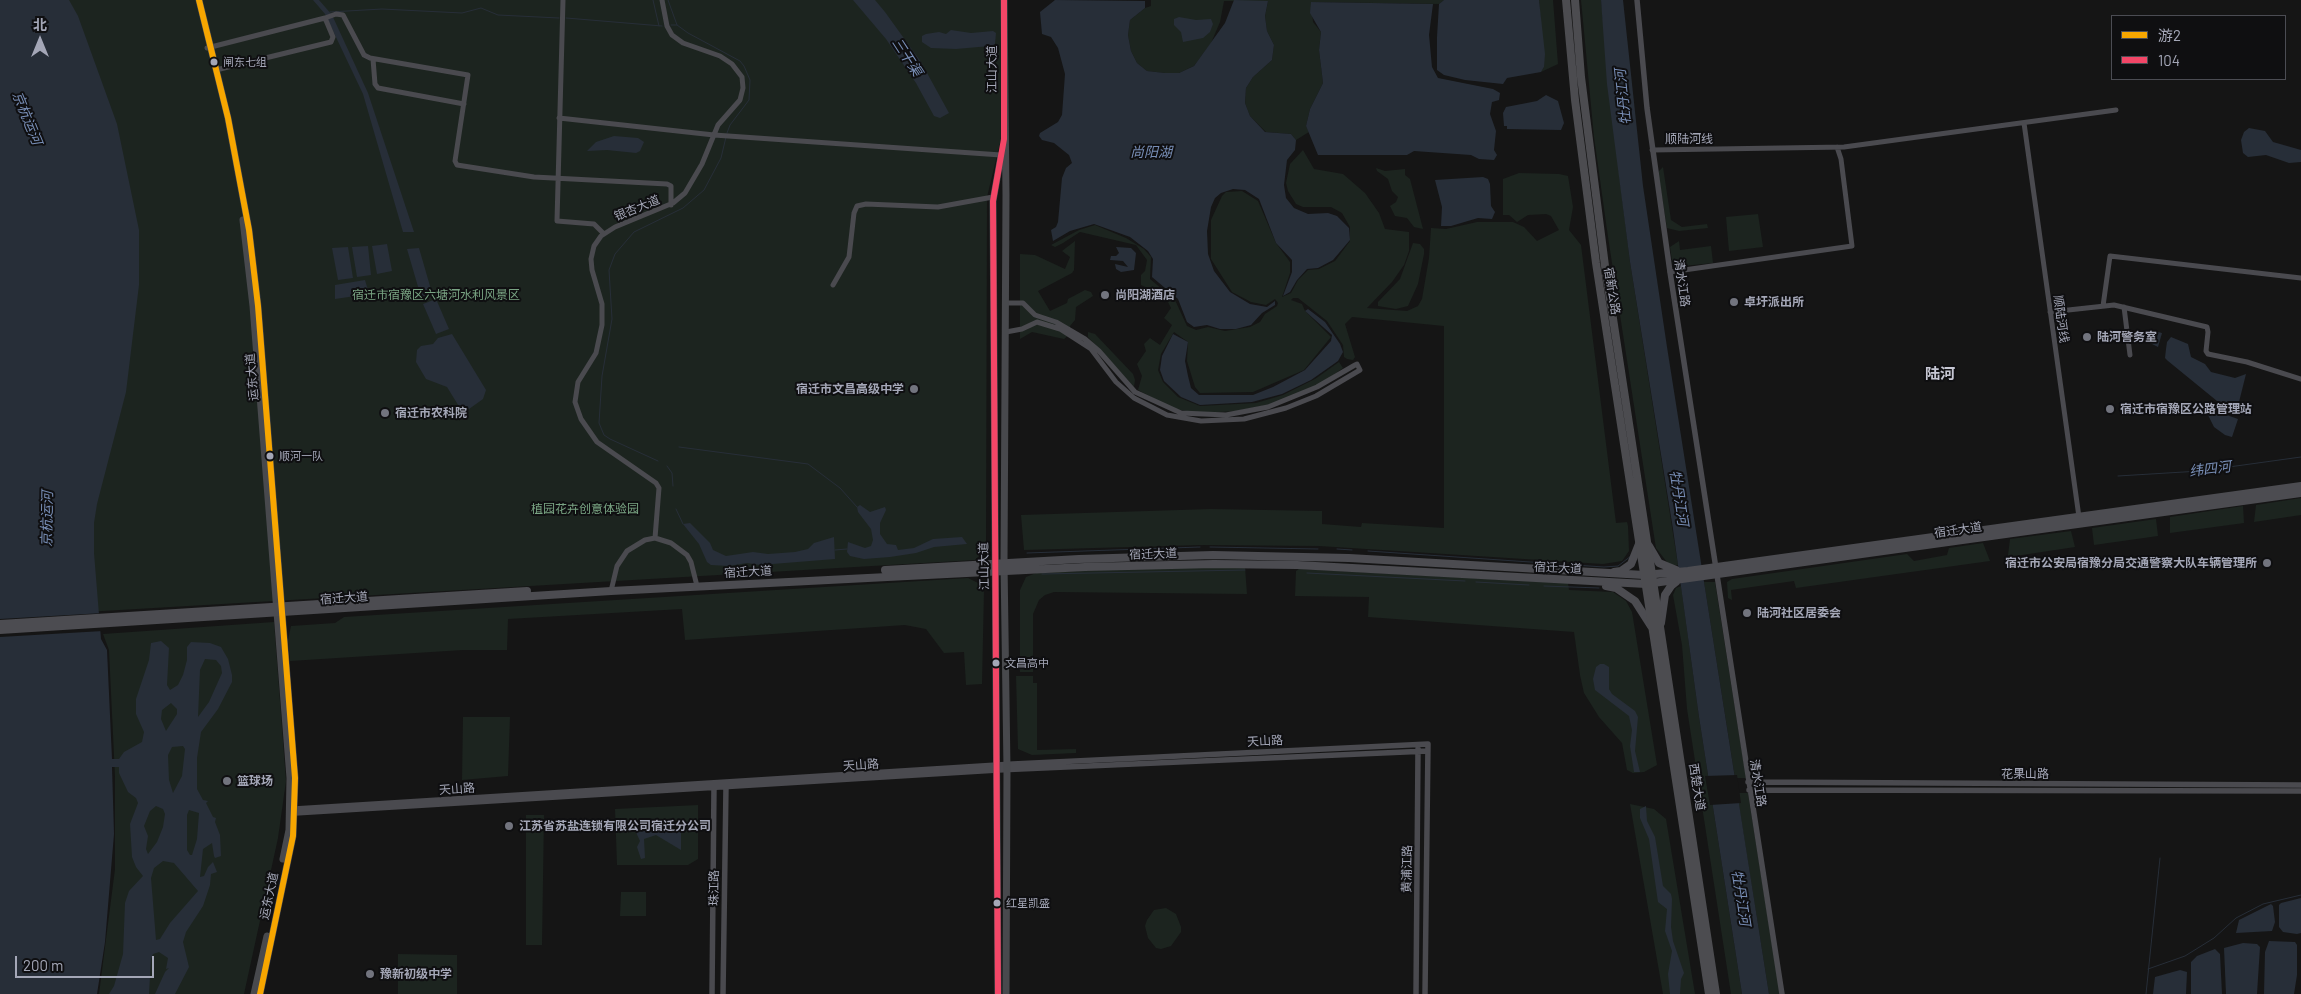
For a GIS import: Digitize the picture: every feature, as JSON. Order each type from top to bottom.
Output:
[{"type":"highway","name":"宿新公路","points":[[1566,0],[1574,100],[1595,254],[1646,584]]},
{"type":"highway","name":"宿新公路","points":[[1575,0],[1581,77],[1605,266],[1654,583]]},
{"type":"highway","name":"西楚大道","points":[[1654,583],[1656,626],[1709,994]]},
{"type":"highway","name":"西楚大道","points":[[1646,584],[1656,626],[1716,994]]},
{"type":"main road","name":"运东大道","points":[[194,0],[216,70],[239,170],[250,239],[258,306],[290,778],[289,830],[254,994]]},
{"type":"main road","name":"运东大道","points":[[199,0],[228,136],[244,230],[253,306],[295,778],[293,836],[260,994]]},
{"type":"main road","name":"江山大道","points":[[1004,0],[1006,994]]},
{"type":"main road","name":"江山大道","points":[[998,994],[994,197],[1004,139]]},
{"type":"main road","name":"宿迁大道","points":[[1004,566],[1246,564],[1351,567],[1646,584],[1682,580],[1714,572],[2079,517],[2301,486]]},
{"type":"main road","name":"宿迁大道","points":[[0,630],[612,588],[1212,555],[1355,559],[1644,575],[1688,571],[1714,572],[2301,493]]},
{"type":"main road","points":[[1609,573],[1621,571],[1631,564],[1639,542]]},
{"type":"main road","points":[[1648,543],[1654,558],[1664,567],[1688,571]]},
{"type":"main road","points":[[1579,580],[1616,588],[1627,594],[1643,609],[1656,626]]},
{"type":"main road","points":[[1656,626],[1667,591],[1674,583],[1682,580]]},
{"type":"main road","name":"宿迁大道","points":[[0,624],[279,610]]},
{"type":"street","points":[[563,0],[557,221],[594,224],[604,234]]},
{"type":"street","name":"银杏大道","points":[[655,538],[659,489],[656,483],[597,442],[581,419],[575,402],[578,382],[596,353],[599,339],[602,304],[592,270],[591,259],[594,246],[604,234],[615,227],[671,204],[685,193],[702,164],[718,125],[740,100],[743,88],[742,77],[738,68],[726,59],[683,43],[672,35],[667,26],[662,0]]},
{"type":"street","name":"清水江路","points":[[1637,0],[1652,150],[1714,572],[1782,994]]},
{"type":"street","points":[[209,48],[336,14],[343,15],[364,55],[373,59],[468,75],[455,164],[534,177],[667,184],[671,186],[671,204]]},
{"type":"street","points":[[216,70],[331,42],[333,37],[325,18]]},
{"type":"street","points":[[373,59],[375,84],[378,88],[464,104]]},
{"type":"street","name":"顺陆河线","points":[[1652,150],[1837,147],[2116,110]]},
{"type":"street","points":[[559,118],[715,136],[1002,155]]},
{"type":"street","name":"顺陆河线","points":[[2024,123],[2079,517]]},
{"type":"street","points":[[1670,272],[1852,246],[1841,159],[1837,147]]},
{"type":"street","points":[[833,285],[846,264],[854,213],[861,204],[938,207],[994,197]]},
{"type":"street","points":[[2103,306],[2110,256],[2301,278]]},
{"type":"street","points":[[1006,303],[1023,303],[1035,315],[1056,322],[1085,339],[1099,351],[1124,382],[1135,392],[1181,412],[1215,415],[1263,408],[1300,396],[1355,365],[1358,364],[1360,370],[1316,396],[1286,408],[1234,421],[1201,421],[1167,415],[1134,398],[1116,382],[1091,350],[1060,329],[1036,322],[1022,329],[1006,332]]},
{"type":"street","points":[[2050,312],[2114,305],[2207,326],[2206,350],[2208,354],[2247,362],[2301,379]]},
{"type":"street","points":[[2124,307],[2130,355]]},
{"type":"street","points":[[612,588],[620,560],[627,552],[645,540],[655,538],[671,543],[686,555],[692,562],[697,583]]},
{"type":"street","name":"黄浦江路","points":[[1416,994],[1418,747]]},
{"type":"street","name":"天山路","points":[[295,811],[726,786],[998,767],[1428,748]]},
{"type":"street","name":"黄浦江路","points":[[1425,994],[1428,748]]},
{"type":"street","name":"花果山路","points":[[1748,782],[2301,785]]},
{"type":"street","name":"珠江路","points":[[712,994],[714,786]]},
{"type":"street","name":"珠江路","points":[[723,994],[726,786]]},
{"type":"street","name":"花果山路","points":[[1749,790],[2301,791]]},
{"type":"green space","name":"宿迁市宿豫区六塘河水利风景区","points":[[0,0],[1001,0],[1001,139],[987,197],[986,545],[981,554],[975,560],[0,617]]},
{"type":"green space","points":[[1151,0],[1444,0],[1439,4],[1311,2],[1313,22],[1321,32],[1319,50],[1323,83],[1310,109],[1306,126],[1309,132],[1296,140],[1291,134],[1266,132],[1250,116],[1245,103],[1246,88],[1253,77],[1272,60],[1274,45],[1267,31],[1265,16],[1268,1],[1224,1],[1220,22],[1211,43],[1194,66],[1179,73],[1165,73],[1147,71],[1137,63],[1131,51],[1128,35],[1130,20],[1145,8],[1151,6]]},
{"type":"green space","points":[[1539,0],[1553,0],[1558,64],[1541,72],[1544,67]]},
{"type":"green space","points":[[1581,0],[1601,0],[1630,262],[1678,565],[1670,566],[1656,548],[1594,137]]},
{"type":"green space","points":[[1303,150],[1314,169],[1343,174],[1365,193],[1379,213],[1385,229],[1409,232],[1409,251],[1404,265],[1392,282],[1367,308],[1407,311],[1418,306],[1422,299],[1429,258],[1431,228],[1446,229],[1477,222],[1513,222],[1524,227],[1537,241],[1559,230],[1551,216],[1546,214],[1528,215],[1517,222],[1509,215],[1503,215],[1503,179],[1519,173],[1568,176],[1573,207],[1569,230],[1581,245],[1616,523],[1627,522],[1628,526],[1629,551],[1622,561],[1603,564],[1319,546],[1202,545],[1024,550],[1021,515],[1211,509],[1322,511],[1322,524],[1361,527],[1362,523],[1444,528],[1444,326],[1352,317],[1345,324],[1355,357],[1353,360],[1347,359],[1344,357],[1343,345],[1327,321],[1298,298],[1293,298],[1291,300],[1302,304],[1305,311],[1331,337],[1304,370],[1253,392],[1200,393],[1195,387],[1187,361],[1188,342],[1174,332],[1161,354],[1158,370],[1163,382],[1178,397],[1200,406],[1256,403],[1283,395],[1315,379],[1339,362],[1343,368],[1322,383],[1277,403],[1237,411],[1201,413],[1173,409],[1138,390],[1142,376],[1137,364],[1146,351],[1144,344],[1150,338],[1160,345],[1172,325],[1164,318],[1171,308],[1165,296],[1141,285],[1141,275],[1145,271],[1147,260],[1136,245],[1080,232],[1055,247],[1051,245],[1079,230],[1095,225],[1126,238],[1144,249],[1151,257],[1150,279],[1175,300],[1187,326],[1196,330],[1208,327],[1225,331],[1250,327],[1260,322],[1265,314],[1277,306],[1278,303],[1275,299],[1266,305],[1251,302],[1232,292],[1211,259],[1211,220],[1222,196],[1226,192],[1242,191],[1258,201],[1276,243],[1290,262],[1290,273],[1282,297],[1291,293],[1298,280],[1308,270],[1319,269],[1335,261],[1350,241],[1350,227],[1342,213],[1331,207],[1303,207],[1296,204],[1288,191],[1286,183],[1290,164]]},
{"type":"green space","points":[[1663,167],[1671,220],[1682,227],[1707,224],[1708,228],[1679,231],[1667,228],[1658,172]]},
{"type":"green space","points":[[1376,168],[1385,171],[1405,169],[1405,175],[1410,179],[1423,229],[1414,227],[1407,218],[1395,216],[1390,206],[1396,202],[1398,197],[1392,191],[1388,179],[1377,171]]},
{"type":"green space","points":[[1758,214],[1763,247],[1729,251],[1726,217]]},
{"type":"green space","points":[[1075,241],[1074,270],[1072,273],[1038,291],[1050,311],[1067,303],[1068,299],[1085,290],[1091,292],[1093,296],[1076,307],[1075,320],[1070,326],[1070,334],[1064,339],[1032,332],[1020,339],[1020,254],[1035,255],[1065,269],[1070,257],[1062,251]]},
{"type":"green space","points":[[1679,241],[1680,250],[1711,246],[1713,263],[1673,267],[1670,247]]},
{"type":"green space","points":[[1413,243],[1420,244],[1424,249],[1424,254],[1418,284],[1408,306],[1396,309],[1378,306],[1378,302],[1400,279]]},
{"type":"green space","points":[[1088,332],[1095,334],[1133,374],[1135,380],[1134,387],[1088,337]]},
{"type":"green space","points":[[2301,498],[2301,515],[2254,522],[2256,505]]},
{"type":"green space","points":[[2243,506],[2244,523],[2170,533],[2170,517]]},
{"type":"green space","points":[[2156,519],[2158,536],[2094,545],[2092,528]]},
{"type":"green space","points":[[2071,531],[2075,547],[2009,557],[2008,555],[2010,539]]},
{"type":"green space","points":[[1983,543],[1990,561],[1796,588],[1794,581],[1731,590],[1732,600],[1728,598],[1727,582],[1732,579],[1907,554],[1914,561],[1947,555],[1949,548]]},
{"type":"green space","points":[[1167,567],[1245,567],[1247,594],[1054,592],[1045,595],[1039,600],[1033,614],[1033,672],[1020,672],[1020,590],[1026,577],[1036,573]]},
{"type":"green space","points":[[1299,569],[1568,583],[1569,590],[1613,592],[1626,601],[1632,612],[1657,765],[1644,772],[1633,773],[1627,770],[1622,743],[1599,717],[1584,693],[1574,632],[1368,617],[1369,597],[1295,596],[1296,571]]},
{"type":"green space","points":[[968,578],[978,583],[984,590],[982,684],[966,685],[964,652],[944,653],[926,629],[905,625],[685,640],[682,609],[508,619],[507,650],[463,650],[290,661],[288,640],[291,626],[335,623],[344,617]]},
{"type":"green space","points":[[1704,582],[1715,582],[1746,778],[1735,778]]},
{"type":"green space","points":[[1681,586],[1699,717],[1742,994],[1731,994],[1687,709],[1682,645],[1673,595],[1676,588]]},
{"type":"green space","points":[[274,622],[286,781],[278,838],[244,994],[99,994],[115,869],[115,777],[109,650],[103,634]]},
{"type":"green space","points":[[1016,676],[1033,676],[1033,683],[1037,683],[1037,750],[1076,749],[1076,753],[1032,755],[1018,749]]},
{"type":"green space","points":[[463,717],[510,717],[508,776],[462,780]]},
{"type":"green space","points":[[1737,793],[1748,793],[1780,994],[1769,994]]},
{"type":"green space","points":[[1630,804],[1654,809],[1666,819],[1695,994],[1663,994]]},
{"type":"green space","points":[[698,805],[698,859],[688,865],[617,865],[615,809]]},
{"type":"green space","points":[[526,815],[544,815],[542,945],[526,945]]},
{"type":"green space","points":[[621,892],[646,892],[646,916],[620,916]]},
{"type":"green space","points":[[1166,908],[1176,914],[1181,932],[1171,946],[1161,949],[1156,948],[1148,938],[1145,926],[1154,910]]},
{"type":"green space","points":[[398,954],[457,955],[457,994],[398,994]]},
{"type":"water","name":"京杭运河","points":[[0,0],[69,0],[78,16],[117,124],[139,230],[139,285],[126,392],[97,504],[94,523],[94,553],[101,639],[107,650],[112,759],[119,759],[124,752],[142,742],[144,732],[136,714],[136,699],[149,660],[151,643],[161,641],[169,648],[167,685],[170,690],[178,685],[183,675],[187,660],[187,647],[191,642],[210,643],[221,647],[228,659],[232,682],[218,709],[201,732],[197,758],[197,789],[203,800],[208,801],[206,803],[213,817],[216,818],[215,822],[220,835],[221,856],[215,858],[212,843],[203,849],[200,877],[204,876],[208,867],[213,862],[217,872],[211,874],[210,885],[203,906],[186,932],[183,942],[189,967],[175,994],[155,994],[165,972],[169,968],[166,969],[168,958],[159,952],[153,954],[151,959],[149,994],[109,994],[114,986],[123,954],[125,903],[129,891],[143,876],[136,867],[132,857],[130,824],[138,803],[136,798],[128,792],[119,773],[119,767],[112,767],[114,834],[105,942],[97,994],[0,994]],"holes":[[[205,659],[216,660],[221,666],[222,673],[209,702],[198,717],[200,670]],[[171,703],[177,709],[177,714],[166,731],[161,719],[162,710]],[[183,746],[185,749],[182,776],[173,793],[169,780],[168,755],[172,747]],[[156,806],[163,809],[165,814],[163,827],[157,842],[148,854],[146,849],[148,836],[144,826],[150,811]],[[189,810],[199,813],[197,839],[192,855],[187,850],[187,815]],[[163,861],[174,863],[198,891],[170,923],[160,939],[156,940],[151,878],[154,868]]]},
{"type":"water","points":[[313,0],[319,0],[332,15],[368,93],[414,232],[403,232],[363,94],[325,14]]},
{"type":"water","name":"三干渠","points":[[853,0],[875,0],[921,62],[949,113],[940,118],[934,116],[916,83],[886,39]]},
{"type":"water","name":"尚阳湖","points":[[1055,0],[1145,1],[1145,8],[1130,20],[1128,35],[1131,51],[1137,63],[1147,71],[1165,73],[1179,73],[1194,66],[1225,23],[1234,0],[1268,1],[1265,16],[1267,31],[1274,45],[1272,60],[1253,77],[1246,88],[1245,103],[1250,116],[1265,132],[1291,134],[1296,140],[1295,150],[1287,160],[1284,185],[1286,198],[1294,208],[1308,214],[1328,213],[1337,216],[1349,228],[1350,240],[1333,260],[1318,268],[1307,269],[1297,280],[1290,292],[1283,296],[1292,272],[1292,260],[1276,243],[1259,199],[1245,190],[1233,189],[1221,193],[1215,198],[1211,207],[1207,231],[1208,254],[1214,271],[1230,292],[1250,304],[1267,307],[1275,301],[1275,305],[1262,313],[1251,325],[1236,329],[1220,329],[1207,325],[1194,327],[1187,322],[1178,299],[1152,277],[1153,259],[1148,251],[1130,237],[1094,224],[1070,231],[1053,241],[1051,230],[1056,227],[1058,222],[1062,178],[1066,168],[1072,163],[1069,155],[1054,143],[1042,140],[1039,136],[1040,133],[1058,122],[1062,115],[1065,74],[1058,48],[1051,37],[1042,34],[1040,12]]},
{"type":"water","points":[[1444,0],[1539,0],[1545,54],[1544,67],[1541,72],[1507,78],[1503,84],[1465,80],[1444,75],[1437,70],[1439,4]]},
{"type":"water","name":"牡丹江河","points":[[1601,0],[1623,0],[1643,186],[1769,994],[1742,994],[1699,717],[1673,529],[1630,262],[1607,84]]},
{"type":"water","points":[[1311,2],[1433,4],[1429,35],[1432,67],[1438,78],[1493,89],[1500,93],[1499,100],[1492,102],[1490,114],[1496,131],[1494,150],[1497,155],[1494,160],[1479,159],[1471,155],[1414,151],[1407,155],[1318,155],[1306,126],[1310,109],[1323,83],[1319,50],[1321,32],[1310,13]]},
{"type":"water","points":[[1179,17],[1196,20],[1211,19],[1213,24],[1210,32],[1203,38],[1183,42],[1181,32],[1174,25],[1174,19]]},
{"type":"water","points":[[951,30],[971,33],[993,31],[996,33],[995,44],[956,49],[931,48],[922,42],[922,36],[926,34],[939,32],[946,34]]},
{"type":"water","points":[[1546,95],[1558,101],[1564,123],[1561,130],[1507,129],[1507,126],[1504,126],[1503,113],[1506,107],[1537,101]]},
{"type":"water","points":[[2249,128],[2265,131],[2273,142],[2301,150],[2301,162],[2289,163],[2266,155],[2248,157],[2243,153],[2241,140],[2244,132]]},
{"type":"water","points":[[614,136],[638,138],[644,142],[640,151],[636,153],[607,150],[587,151],[596,142]]},
{"type":"water","points":[[1483,177],[1488,179],[1490,184],[1491,206],[1495,212],[1492,219],[1478,218],[1451,226],[1441,226],[1442,207],[1435,180]]},
{"type":"water","points":[[387,244],[392,271],[377,274],[372,246]]},
{"type":"water","points":[[368,246],[371,275],[357,277],[352,247]]},
{"type":"water","points":[[348,247],[353,278],[338,280],[332,248]]},
{"type":"water","points":[[1116,247],[1131,248],[1136,253],[1134,270],[1121,272],[1116,269],[1115,264],[1128,267],[1123,261],[1110,260],[1111,256],[1116,256],[1119,253]]},
{"type":"water","points":[[419,248],[432,293],[421,297],[407,249]]},
{"type":"water","points":[[365,280],[369,294],[335,299],[335,285]]},
{"type":"water","points":[[436,299],[449,329],[436,334],[423,304]]},
{"type":"water","points":[[1308,309],[1325,322],[1340,344],[1343,352],[1338,361],[1311,380],[1282,394],[1252,402],[1200,405],[1181,397],[1164,381],[1160,370],[1162,356],[1173,334],[1188,342],[1185,361],[1188,376],[1191,388],[1199,395],[1253,395],[1273,387],[1305,370],[1331,341],[1332,335],[1305,311]]},
{"type":"water","points":[[2150,330],[2162,333],[2158,347],[2138,337],[2139,332]]},
{"type":"water","points":[[452,334],[486,390],[483,399],[469,409],[460,408],[447,387],[426,379],[416,362],[417,350],[421,346],[433,344],[438,338]]},
{"type":"water","points":[[2171,337],[2188,344],[2191,357],[2205,364],[2211,372],[2235,378],[2246,374],[2238,406],[2217,401],[2165,358],[2167,342]]},
{"type":"water","points":[[2212,405],[2221,413],[2238,419],[2232,437],[2225,435],[2214,427],[2208,415]]},
{"type":"water","points":[[860,505],[870,512],[885,507],[886,510],[880,523],[880,534],[887,544],[896,545],[898,550],[914,548],[933,539],[962,537],[967,544],[934,547],[916,553],[890,557],[864,559],[850,556],[847,552],[848,542],[865,548],[871,546],[873,540],[871,529],[858,512],[857,507]]},
{"type":"water","points":[[690,523],[710,543],[713,550],[726,556],[753,552],[768,554],[795,552],[808,549],[814,543],[834,537],[835,559],[760,565],[747,563],[729,566],[711,565],[707,562],[699,544],[683,524]]},
{"type":"water","points":[[1600,664],[1609,667],[1609,689],[1612,694],[1635,711],[1638,717],[1635,751],[1640,772],[1634,772],[1630,746],[1632,730],[1629,716],[1595,690],[1593,679],[1596,667]]},
{"type":"water","points":[[1646,806],[1647,821],[1655,837],[1663,886],[1671,894],[1672,899],[1671,927],[1673,941],[1684,973],[1681,979],[1680,994],[1670,994],[1668,974],[1672,951],[1665,931],[1667,909],[1658,902],[1649,839],[1640,818],[1640,809]]},
{"type":"water","points":[[653,825],[681,830],[681,850],[656,835],[644,839],[645,858],[641,859],[637,847],[640,841],[634,828]]},
{"type":"water","points":[[2301,898],[2301,933],[2283,932],[2279,927],[2279,905]]},
{"type":"water","points":[[2271,904],[2273,906],[2275,922],[2272,931],[2236,933],[2239,920]]},
{"type":"water","points":[[2269,941],[2295,942],[2297,945],[2297,975],[2294,994],[2264,994],[2265,952]]},
{"type":"water","points":[[2243,943],[2257,944],[2260,947],[2257,994],[2226,994],[2224,948]]},
{"type":"water","points":[[2215,949],[2220,954],[2222,994],[2191,994],[2191,962],[2197,956]]},
{"type":"water","points":[[2180,970],[2187,972],[2186,994],[2153,994],[2155,977]]},
{"type":"pier","points":[[103,613],[103,631],[0,637],[0,619]]},
{"type":"pier","points":[[1737,775],[1741,803],[1710,805],[1705,776]]},
{"type":"waterway","points":[[653,0],[659,26]]},
{"type":"waterway","points":[[668,0],[677,25],[740,61],[744,66],[750,80],[749,100],[730,125],[727,133]]},
{"type":"waterway","points":[[330,12],[382,9],[462,13],[481,8],[498,15],[559,18]]},
{"type":"waterway","points":[[566,18],[662,26]]},
{"type":"waterway","points":[[671,25],[677,25]]},
{"type":"waterway","points":[[658,461],[610,439],[604,435],[599,423],[602,376],[612,319],[609,270],[615,254],[634,232],[683,208],[704,190],[721,158],[726,137]]},
{"type":"waterway","points":[[679,447],[808,464],[840,488],[857,507]]},
{"type":"waterway","name":"纬四河","points":[[2118,476],[2200,471],[2301,457]]},
{"type":"waterway","points":[[667,466],[672,473],[673,486]]},
{"type":"waterway","points":[[676,509],[683,524]]},
{"type":"waterway","points":[[1027,553],[1200,547]]},
{"type":"waterway","points":[[1210,547],[1318,549]]},
{"type":"waterway","points":[[835,550],[847,549]]},
{"type":"waterway","points":[[1337,549],[1352,550]]},
{"type":"waterway","points":[[1368,551],[1604,567],[1618,566],[1631,556]]},
{"type":"waterway","points":[[1042,574],[1245,570]]},
{"type":"waterway","points":[[1307,573],[1465,581]]},
{"type":"waterway","points":[[1476,582],[1529,585]]},
{"type":"waterway","points":[[1544,586],[1599,588]]},
{"type":"waterway","points":[[2146,994],[2160,858]]},
{"type":"waterway","points":[[2148,969],[2185,956],[2214,938],[2236,918],[2263,904],[2301,895]]},
{"type":"transit line","name":"游2","points":[[199,0],[228,118],[249,230],[258,306],[295,778],[293,836],[260,994]]},
{"type":"transit line","name":"104","points":[[998,994],[993,201],[1004,139],[1004,0]]},
{"type":"place","name":"闸东七组","points":[[214,62]]},
{"type":"place","name":"尚阳湖酒店","points":[[1105,295]]},
{"type":"place","name":"卓圩派出所","points":[[1734,302]]},
{"type":"place","name":"陆河警务室","points":[[2087,337]]},
{"type":"place","name":"宿迁市文昌高级中学","points":[[914,389]]},
{"type":"place","name":"宿迁市宿豫区公路管理站","points":[[2110,409]]},
{"type":"place","name":"宿迁市农科院","points":[[385,413]]},
{"type":"place","name":"顺河一队","points":[[270,456]]},
{"type":"place","name":"宿迁市公安局宿豫分局交通警察大队车辆管理所","points":[[2267,563]]},
{"type":"place","name":"陆河社区居委会","points":[[1747,613]]},
{"type":"place","name":"文昌高中","points":[[996,663]]},
{"type":"place","name":"篮球场","points":[[227,781]]},
{"type":"place","name":"江苏省苏盐连锁有限公司宿迁分公司","points":[[509,826]]},
{"type":"place","name":"红星凯盛","points":[[997,903]]},
{"type":"place","name":"豫新初级中学","points":[[370,974]]},
{"type":"district","name":"陆河","points":[[1940,374]]},
{"type":"park label","name":"植园花卉创意体验园","points":[[585,509]]}]
